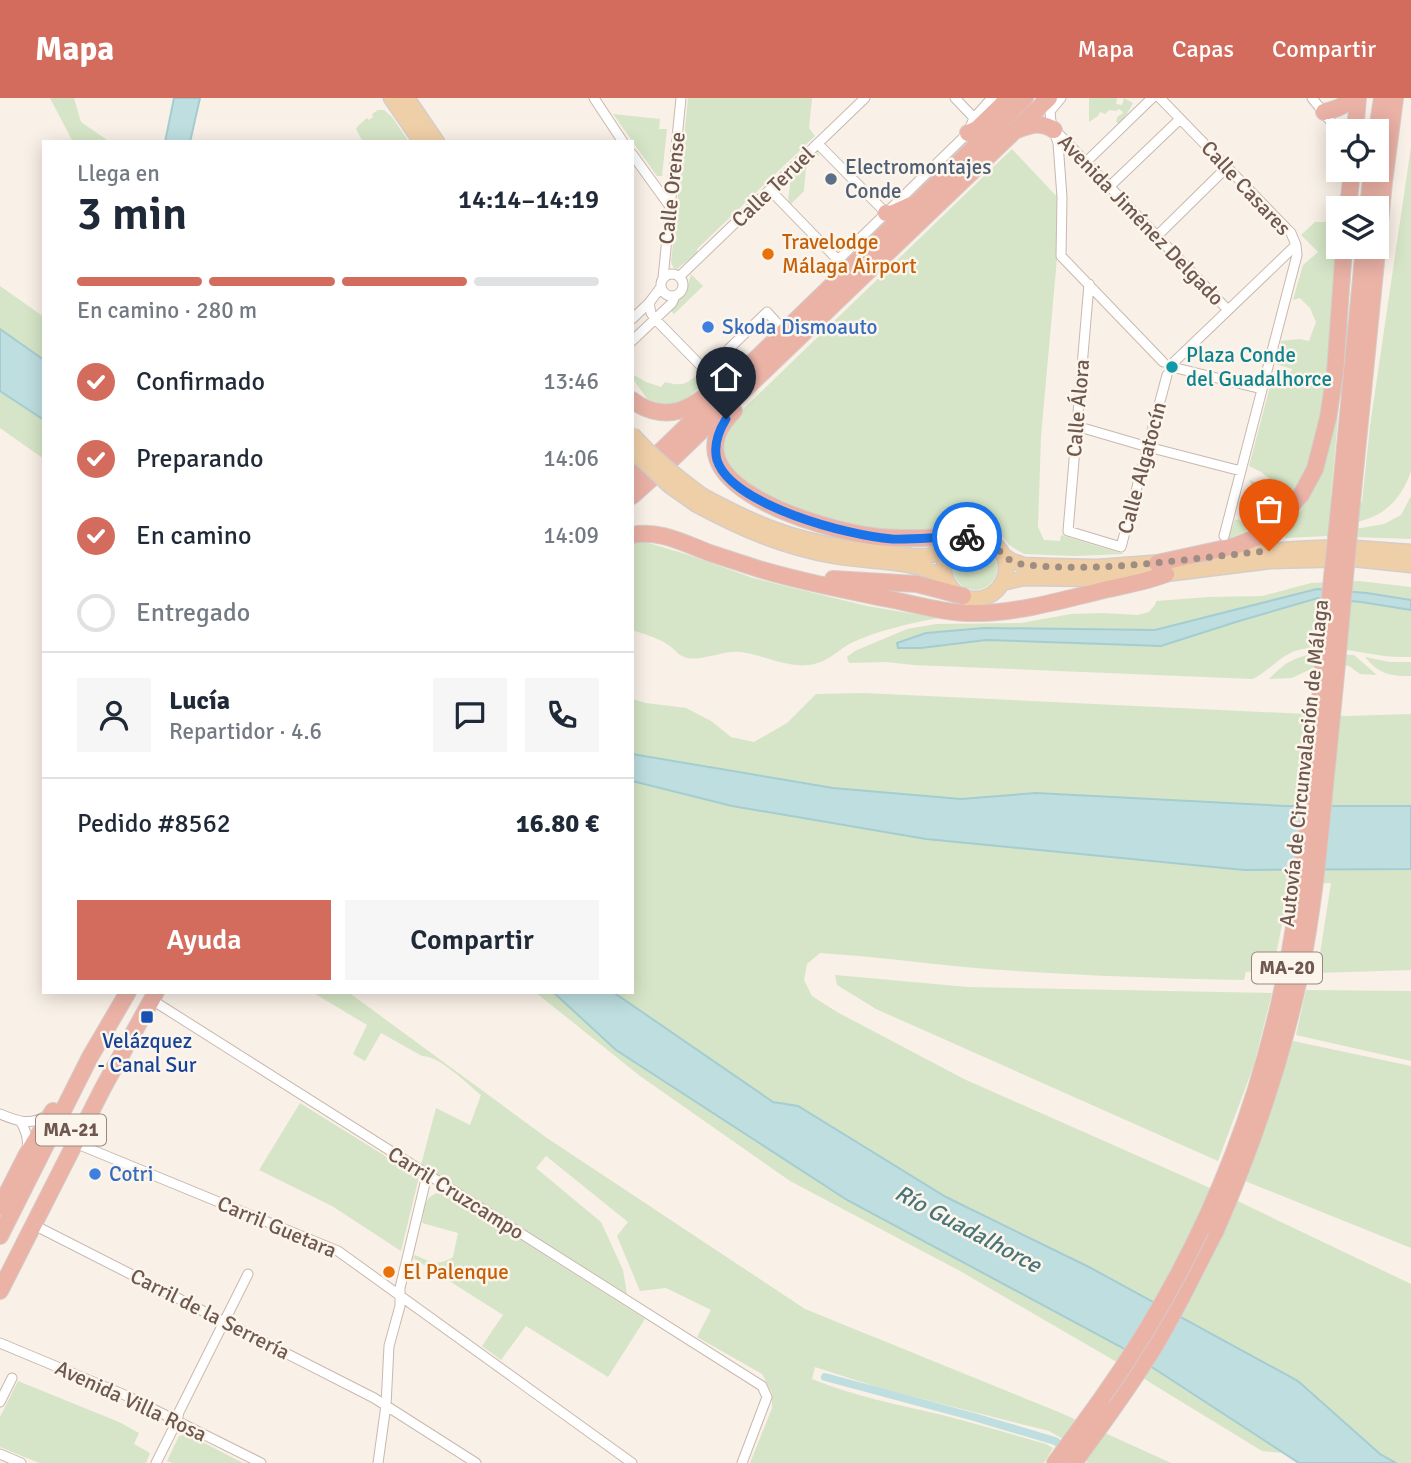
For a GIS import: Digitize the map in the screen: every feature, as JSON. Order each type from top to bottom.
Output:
[{"type":"highway","points":[[968,133],[976,129],[1009,98]]},
{"type":"highway","points":[[634,493],[652,468],[738,376],[1025,98]]},
{"type":"highway","points":[[1326,105],[1340,108],[1352,98]]},
{"type":"highway","points":[[1356,119],[1358,98]]},
{"type":"highway","points":[[1370,119],[1372,98]]},
{"type":"highway","points":[[1379,119],[1382,98]]},
{"type":"highway","name":"Autovía de Circunvalación de Málaga","points":[[1055,1463],[1123,1368],[1171,1287],[1217,1192],[1262,1070],[1286,972],[1304,860],[1346,500],[1373,302],[1395,98]]},
{"type":"highway","points":[[1373,302],[1381,280],[1405,98]]},
{"type":"highway","points":[[652,468],[789,349],[1015,131],[1056,99]]},
{"type":"highway","points":[[1015,131],[1039,124],[1054,130]]},
{"type":"highway","points":[[886,213],[891,214],[922,199]]},
{"type":"highway","points":[[634,534],[669,536],[713,554],[835,589],[975,613],[1037,607],[1102,590],[1147,582],[1161,568],[1257,537],[1301,495],[1315,468],[1328,418],[1335,373],[1343,259]]},
{"type":"highway","name":"Autovía de Circunvalación de Málaga","points":[[1073,1463],[1136,1377],[1184,1294],[1230,1197],[1275,1075],[1297,985],[1312,906],[1325,787],[1363,259]]},
{"type":"highway","points":[[789,349],[779,366],[726,419],[720,429],[716,440],[718,462],[732,482],[791,515],[849,533],[892,539],[973,537]]},
{"type":"highway","points":[[634,401],[644,408],[671,413],[690,407],[706,394],[738,376]]},
{"type":"highway","points":[[758,568],[820,578],[917,584],[963,596]]},
{"type":"highway","name":"MA-21","points":[[0,1236],[90,1058],[127,994]]},
{"type":"highway","points":[[0,1291],[150,995]]},
{"type":"highway","name":"MA-21","points":[[0,1269],[114,1044],[150,995]]},
{"type":"highway","points":[[0,1207],[74,1073],[90,1058]]},
{"type":"main road","points":[[391,98],[420,140]]},
{"type":"main road","points":[[407,98],[437,140]]},
{"type":"main road","points":[[634,437],[652,468]]},
{"type":"main road","points":[[634,452],[652,468],[677,478],[700,500],[748,532],[800,549],[930,569],[946,578]]},
{"type":"main road","points":[[700,500],[755,523],[819,542],[913,556],[928,556],[950,550],[965,538],[985,538],[997,546],[1003,555],[1006,565],[1002,583],[985,597],[963,596],[950,586],[946,578],[944,563],[950,550]]},
{"type":"main road","points":[[1002,583],[1024,578],[1096,579],[1282,550],[1342,547],[1411,552]]},
{"type":"main road","points":[[1003,555],[1024,565],[1161,568],[1322,559],[1411,565]]},
{"type":"street","points":[[594,98],[622,140]]},
{"type":"street","name":"Calle Orense","points":[[662,282],[681,98]]},
{"type":"street","name":"Calle Teruel","points":[[680,276],[865,98]]},
{"type":"street","points":[[955,98],[974,118]]},
{"type":"street","points":[[770,190],[838,260],[968,133],[974,118],[992,98]]},
{"type":"street","points":[[1086,162],[1152,98]]},
{"type":"street","name":"Calle Casares","points":[[1160,98],[1291,233],[1296,245],[1297,255],[1224,536]]},
{"type":"street","points":[[1312,98],[1326,105]]},
{"type":"street","points":[[1056,99],[1050,111],[1058,143],[1062,197],[1061,256],[1163,362]]},
{"type":"street","points":[[1110,187],[1180,119]]},
{"type":"street","name":"Avenida Jiménez Delgado","points":[[1054,130],[1228,310]]},
{"type":"street","points":[[818,144],[886,213]]},
{"type":"street","points":[[634,157],[669,205]]},
{"type":"street","points":[[1156,237],[1227,167]]},
{"type":"street","points":[[1163,362],[1163,373],[1172,374],[1175,365],[1296,245]]},
{"type":"street","points":[[634,317],[649,303],[662,282],[670,274],[680,276],[684,286],[681,293],[671,296],[664,293],[662,282]]},
{"type":"street","name":"Calle Álora","points":[[1068,531],[1089,284]]},
{"type":"street","points":[[634,339],[672,303],[675,296]]},
{"type":"street","points":[[649,303],[655,319],[706,371],[767,312],[777,323]]},
{"type":"street","points":[[1163,362],[1167,360],[1175,365],[1262,389]]},
{"type":"street","name":"Calle Algatocín","points":[[1068,531],[1121,547],[1167,375]]},
{"type":"street","points":[[1076,426],[1241,471]]},
{"type":"street","name":"Carril Cruzcampo","points":[[150,995],[427,1175],[762,1386],[767,1397],[742,1463]]},
{"type":"street","points":[[0,1114],[20,1122],[43,1118],[53,1110]]},
{"type":"street","points":[[20,1122],[28,1143],[26,1156]]},
{"type":"street","name":"Carril Guetara","points":[[75,1143],[338,1251],[632,1463]]},
{"type":"street","points":[[378,1463],[386,1405],[389,1346],[427,1175]]},
{"type":"street","name":"Carril de la Serrería","points":[[34,1225],[374,1398],[476,1463]]},
{"type":"street","points":[[156,1463],[248,1274]]},
{"type":"street","name":"Avenida Villa Rosa","points":[[0,1343],[127,1396],[261,1463]]},
{"type":"street","points":[[0,1402],[12,1378]]},
{"type":"street","points":[[0,1454],[21,1463]]},
{"type":"green space","points":[[50,98],[74,98],[81,122],[107,140],[72,140]]},
{"type":"green space","points":[[688,98],[812,98],[809,128],[815,136],[697,249],[697,253],[677,269],[671,262]]},
{"type":"green space","points":[[1089,98],[1117,98],[1116,104],[1122,105],[1124,98],[1133,103],[1119,125],[1116,121],[1123,112],[1119,109],[1109,110],[1105,114],[1100,112],[1089,122]]},
{"type":"green space","points":[[384,110],[408,140],[362,140],[356,129],[367,118],[369,120],[373,117],[372,114]]},
{"type":"green space","points":[[613,114],[660,119],[659,129],[667,129],[662,176],[657,176]]},
{"type":"green space","points":[[1411,147],[1411,471],[1400,494],[1389,507],[1364,520],[1345,522],[1344,531],[1384,524],[1401,515],[1411,496],[1411,539],[1329,536],[1285,538],[1285,526],[1300,511],[1316,482],[1347,259],[1352,259],[1331,497],[1362,502],[1370,426]]},
{"type":"green space","points":[[1012,149],[1059,199],[1057,258],[1041,436],[1038,527],[1044,540],[1060,541],[1061,535],[1124,554],[1024,554],[1009,545],[999,532],[979,529],[893,532],[851,526],[803,510],[759,491],[737,476],[726,462],[723,445],[734,418]]},
{"type":"green space","points":[[817,152],[819,155],[806,168],[804,191],[791,204],[788,201],[791,177]]},
{"type":"green space","points":[[1315,222],[1326,222],[1326,259],[1338,259],[1325,393],[1310,464],[1290,496],[1261,472],[1249,466],[1273,375],[1283,389],[1292,369],[1276,364],[1281,341],[1309,341],[1316,322],[1310,308],[1300,298],[1293,300],[1303,265],[1318,252],[1301,235]]},
{"type":"green space","points":[[691,274],[703,286],[674,314],[670,310],[686,293]]},
{"type":"green space","points":[[0,286],[42,316],[42,359],[0,329]]},
{"type":"green space","points":[[701,371],[708,379],[683,401],[662,405],[651,404],[634,381],[634,375],[661,387],[665,382],[677,384],[692,379]]},
{"type":"green space","points":[[0,391],[42,419],[42,458],[0,428]]},
{"type":"green space","points":[[1249,480],[1262,484],[1285,502],[1258,524],[1228,539],[1235,519],[1250,524],[1267,511]]},
{"type":"green space","points":[[642,541],[692,556],[753,578],[867,606],[938,618],[872,634],[814,664],[786,664],[741,652],[694,659],[685,657],[663,642],[634,631],[634,542]]},
{"type":"green space","points":[[975,546],[984,547],[991,552],[996,559],[996,577],[991,584],[984,589],[975,590],[966,589],[959,584],[954,577],[953,568],[954,559],[959,552],[966,547]]},
{"type":"green space","points":[[1359,581],[1411,587],[1411,600],[1317,589],[1155,630],[984,628],[926,633],[897,643],[898,648],[986,640],[1161,646],[1318,598],[1411,610],[1411,657],[1326,647],[1305,648],[1290,653],[1253,679],[886,662],[849,663],[847,657],[907,629],[936,624],[1021,623],[1071,614],[1138,615],[1149,612],[1156,601],[1262,596],[1311,583]]},
{"type":"green space","points":[[1311,654],[1354,655],[1377,675],[1360,674],[1349,666],[1333,663],[1313,668],[1292,678],[1269,679],[1287,663]]},
{"type":"green space","points":[[1365,657],[1390,662],[1411,662],[1411,676],[1385,673]]},
{"type":"green space","points":[[863,693],[1347,716],[1411,714],[1411,806],[1286,806],[1036,793],[961,799],[833,788],[634,754],[634,700],[686,708],[711,721],[731,737],[754,742],[787,723],[816,694]]},
{"type":"green space","points":[[634,782],[732,806],[926,839],[1244,870],[1411,869],[1411,970],[1317,973],[1331,883],[1290,884],[1273,970],[1246,972],[1244,980],[1034,972],[820,953],[807,964],[804,980],[812,996],[837,1012],[964,1079],[1208,1187],[1411,1284],[1411,1463],[1396,1463],[1380,1454],[1297,1381],[1089,1267],[946,1197],[798,1106],[773,1102],[616,994],[634,994]]},
{"type":"green space","points":[[835,975],[968,987],[1272,993],[1254,1065],[1218,1161],[876,1009],[837,985]]},
{"type":"green space","points":[[1306,990],[1411,991],[1411,1061],[1296,1035]]},
{"type":"green space","points":[[315,994],[351,994],[547,1138],[805,1309],[1061,1413],[1171,1463],[1087,1463],[1091,1455],[1049,1431],[883,1389],[815,1367],[812,1379],[828,1385],[877,1400],[981,1425],[1053,1448],[1044,1463],[750,1463],[772,1408],[772,1393],[762,1374],[697,1337],[711,1310],[666,1288],[640,1291],[617,1236],[628,1222],[546,1156],[536,1168],[601,1222],[623,1270],[627,1294],[421,1165],[436,1108],[470,1125],[481,1095],[445,1065],[422,1056],[381,1033],[365,1061],[353,1054],[367,1025]]},
{"type":"green space","points":[[538,994],[555,994],[616,1050],[847,1200],[1121,1347],[1284,1453],[1262,1451],[960,1271],[790,1181],[640,1076]]},
{"type":"green space","points":[[1293,1041],[1411,1066],[1411,1248],[1245,1181]]},
{"type":"green space","points":[[300,1103],[419,1177],[401,1251],[332,1206],[259,1170]]},
{"type":"green space","points":[[437,1193],[455,1198],[645,1319],[608,1377],[526,1326],[501,1360],[482,1346],[503,1315],[413,1258],[415,1255],[438,1263],[453,1257],[458,1233],[422,1223],[427,1201]]},
{"type":"green space","points":[[18,1381],[119,1422],[139,1433],[134,1444],[150,1453],[146,1463],[39,1463],[0,1447],[0,1417]]},
{"type":"green space","points":[[187,1434],[243,1463],[167,1461],[179,1436]]},
{"type":"water","points":[[174,98],[200,98],[190,140],[165,140]]},
{"type":"water","points":[[0,329],[42,359],[42,419],[0,391]]},
{"type":"water","points":[[1317,589],[1411,600],[1411,610],[1318,598],[1161,646],[986,640],[898,648],[897,643],[926,633],[984,628],[1155,630]]},
{"type":"water","points":[[634,754],[833,788],[961,799],[1036,793],[1286,806],[1411,806],[1411,869],[1244,870],[926,839],[732,806],[634,782]]},
{"type":"water","name":"Río Guadalhorce","points":[[555,994],[616,994],[773,1102],[798,1106],[946,1197],[1089,1267],[1298,1381],[1380,1454],[1396,1463],[1299,1463],[1121,1347],[847,1200],[616,1050]]},
{"type":"waterway","points":[[825,1377],[1055,1441],[1066,1449]]},
{"type":"way so far","points":[[967,537],[985,538],[997,546],[1003,555],[1024,565],[1097,566],[1269,551]]},
{"type":"place","name":"Electromontajes Conde","points":[[831,179]]},
{"type":"place","name":"Travelodge Málaga Airport","points":[[768,254]]},
{"type":"place","name":"Skoda Dismoauto","points":[[708,327]]},
{"type":"place","name":"Plaza Conde del Guadalhorce","points":[[1172,367]]},
{"type":"place","name":"Velázquez - Canal Sur","points":[[147,1017]]},
{"type":"place","name":"Cotri","points":[[95,1174]]},
{"type":"place","name":"El Palenque","points":[[389,1272]]},
{"type":"route","points":[[726,419],[716,440],[718,462],[732,482],[766,503],[791,515],[849,533],[892,539],[967,537]]}]
